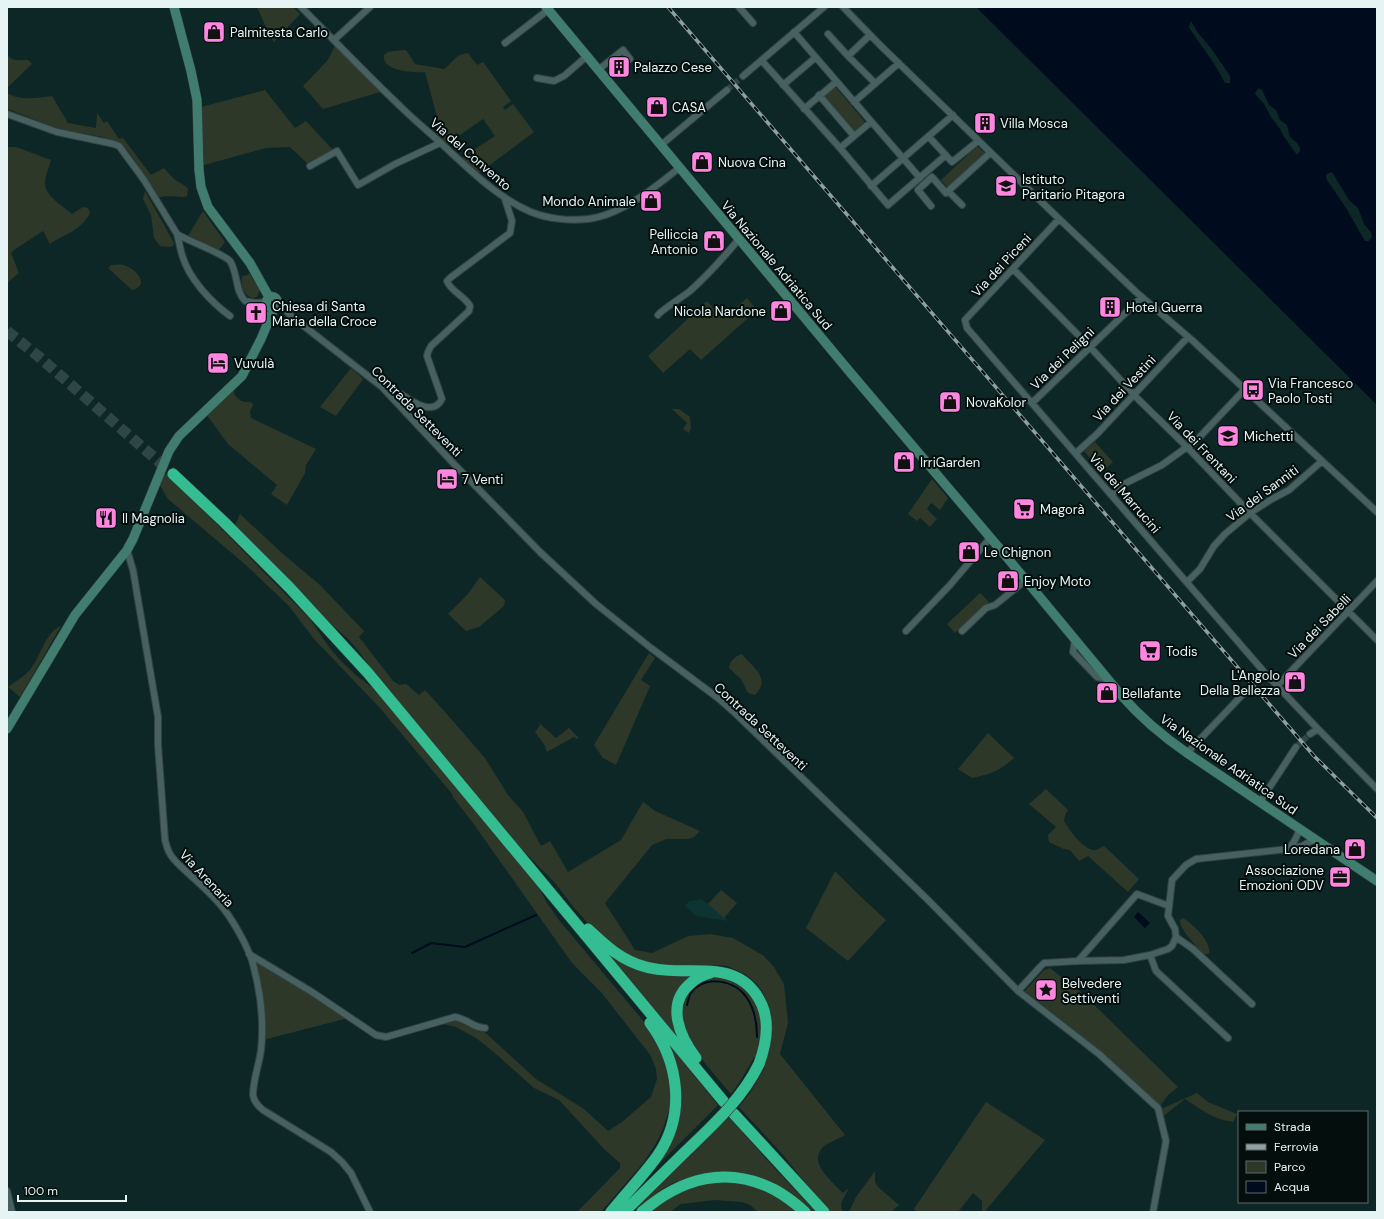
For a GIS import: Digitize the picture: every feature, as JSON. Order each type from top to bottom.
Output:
[{"type":"highway","points":[[173,474],[246,543],[337,638],[396,706],[724,1101],[724,1092],[686,1044],[677,1020],[677,1005],[684,990],[696,979],[712,972]]},
{"type":"highway","points":[[558,902],[605,944],[628,961],[657,970],[703,970],[731,974],[744,981],[755,993],[765,1014],[765,1045],[759,1064],[746,1087],[732,1104],[624,1212]]},
{"type":"highway","points":[[611,1212],[658,1155],[662,1148],[672,1122],[676,1090],[673,1068],[666,1048],[614,970]]},
{"type":"highway","points":[[734,1114],[824,1212]]},
{"type":"highway","points":[[642,1212],[658,1199],[678,1187],[703,1179],[728,1177],[752,1181],[768,1187],[790,1199],[805,1212]]},
{"type":"main road","points":[[7,729],[75,615],[127,550],[169,452],[179,436],[242,376],[263,336],[272,303],[250,263],[208,207],[201,188],[197,100],[174,7]]},
{"type":"main road","name":"Via Nazionale Adriatica Sud","points":[[547,9],[1140,717],[1187,753],[1377,881]]},
{"type":"street","name":"Via del Convento","points":[[301,7],[395,102],[478,177],[505,199],[533,213],[566,219],[587,219],[600,216],[620,209],[635,200],[679,168]]},
{"type":"street","points":[[334,40],[370,7]]},
{"type":"street","points":[[739,7],[753,23]]},
{"type":"street","points":[[743,76],[824,7]]},
{"type":"street","points":[[843,7],[953,115],[990,154],[1064,224],[1377,512]]},
{"type":"street","points":[[505,43],[547,9]]},
{"type":"street","points":[[794,32],[920,178]]},
{"type":"street","points":[[828,34],[875,83]]},
{"type":"street","points":[[848,56],[870,35]]},
{"type":"street","points":[[598,70],[623,50],[630,59]]},
{"type":"street","points":[[537,78],[554,81],[564,76],[587,56]]},
{"type":"street","points":[[783,85],[815,58]]},
{"type":"street","points":[[762,61],[840,148],[888,206],[946,155]]},
{"type":"street","points":[[854,102],[899,63]]},
{"type":"street","points":[[804,109],[836,82]]},
{"type":"street","points":[[661,145],[726,90]]},
{"type":"street","points":[[819,95],[854,136]]},
{"type":"street","points":[[7,114],[57,132],[119,146],[144,180],[177,234],[182,257],[195,281],[218,307],[230,316]]},
{"type":"street","points":[[871,186],[953,115]]},
{"type":"street","points":[[840,148],[871,122]]},
{"type":"street","points":[[929,136],[952,162],[954,162],[978,141]]},
{"type":"street","points":[[310,166],[337,151],[358,185],[395,164],[440,143]]},
{"type":"street","points":[[948,191],[990,154]]},
{"type":"street","points":[[931,206],[918,190],[932,177],[946,193],[948,191],[962,205]]},
{"type":"street","points":[[373,379],[390,387],[415,404],[425,407],[434,406],[440,403],[442,399],[427,356],[428,352],[431,346],[468,311],[470,306],[467,300],[449,286],[447,281],[510,233],[512,221],[505,199]]},
{"type":"street","name":"Via dei Piceni","points":[[966,328],[965,320],[1059,219]]},
{"type":"street","points":[[177,234],[228,258],[232,265],[240,295],[245,302],[272,303]]},
{"type":"street","points":[[658,315],[690,291],[718,264],[739,238]]},
{"type":"street","name":"Via dei Frentani","points":[[1013,269],[1250,513],[1377,640]]},
{"type":"street","name":"Via dei Peligni","points":[[1032,403],[1142,296]]},
{"type":"street","name":"Contrada Setteventi","points":[[272,303],[373,379],[540,552],[596,604],[651,648],[718,698],[735,713],[1018,991],[1098,1054],[1158,1109],[1166,1140],[1152,1212]]},
{"type":"street","name":"Via dei Marrucini","points":[[966,328],[1112,494],[1265,673],[1377,789]]},
{"type":"street","name":"Via dei Vestini","points":[[1076,453],[1097,434],[1188,337]]},
{"type":"street","points":[[1112,494],[1126,483],[1162,465],[1193,444],[1244,390]]},
{"type":"street","name":"Via dei Sanniti","points":[[1187,582],[1200,569],[1214,546],[1225,534],[1250,513],[1289,490],[1322,461]]},
{"type":"street","points":[[906,631],[950,585],[990,538]]},
{"type":"street","name":"Via Arenaria","points":[[127,550],[133,570],[158,717],[158,745],[165,840],[169,852],[176,861],[218,903],[235,928],[254,966],[262,1012],[261,1050],[253,1097],[256,1104],[263,1110],[331,1152],[342,1162],[370,1212]]},
{"type":"street","points":[[962,631],[986,608],[995,605],[1026,580]]},
{"type":"street","name":"Via dei Sabelli","points":[[1277,686],[1377,581]]},
{"type":"street","points":[[1260,677],[1265,673]]},
{"type":"street","points":[[1187,753],[1245,692]]},
{"type":"street","points":[[1310,734],[1318,729]]},
{"type":"street","points":[[1260,802],[1296,747]]},
{"type":"street","points":[[1289,848],[1300,829]]},
{"type":"street","points":[[1018,991],[1040,966],[1044,964],[1078,961],[1124,960],[1150,955],[1168,949],[1172,946],[1176,937],[1175,929],[1168,916],[1172,880],[1186,865],[1196,859],[1302,846],[1315,839]]},
{"type":"street","points":[[1078,961],[1137,894],[1169,906]]},
{"type":"street","points":[[1176,937],[1193,949],[1252,1004]]},
{"type":"street","points":[[249,954],[312,992],[376,1035],[386,1037],[455,1017],[464,1018],[478,1028],[485,1028]]},
{"type":"street","points":[[1150,955],[1156,971],[1228,1038]]},
{"type":"street","points":[[7,1191],[12,1212]]},
{"type":"shaded area","points":[[701,899],[729,921],[697,916],[685,906],[689,901]]},
{"type":"green space","points":[[257,7],[293,7],[300,14],[274,42]]},
{"type":"green space","points":[[335,46],[380,92],[323,109],[303,86],[327,61]]},
{"type":"green space","points":[[406,50],[415,64],[444,69],[460,55],[468,53],[477,65],[483,62],[511,101],[503,107],[505,110],[513,104],[534,132],[479,173],[461,158],[495,136],[483,119],[447,144],[434,133],[440,128],[425,72],[399,70],[388,65],[384,60],[384,55],[388,52]]},
{"type":"green space","points":[[7,54],[13,59],[28,60],[32,64],[7,88]]},
{"type":"green space","points":[[834,85],[865,122],[853,132],[821,96]]},
{"type":"green space","points":[[265,90],[295,128],[306,121],[333,150],[308,164],[290,147],[266,148],[204,165],[201,107]]},
{"type":"green space","points":[[7,93],[12,96],[23,98],[52,96],[68,123],[96,128],[97,113],[104,123],[107,121],[119,139],[123,138],[151,175],[164,168],[174,179],[188,188],[187,196],[156,197],[133,157],[123,146],[109,139],[65,130],[45,124],[7,109]]},
{"type":"green space","points":[[977,146],[985,153],[948,188],[941,180]]},
{"type":"green space","points":[[7,147],[16,147],[51,160],[45,181],[47,191],[59,204],[72,214],[83,207],[88,208],[90,213],[79,227],[50,244],[43,231],[14,250],[11,253],[19,273],[7,283]]},
{"type":"green space","points":[[145,191],[174,243],[173,246],[160,246],[154,238],[151,215],[143,199]]},
{"type":"green space","points":[[203,211],[225,242],[219,250],[188,236]]},
{"type":"green space","points":[[111,265],[124,265],[137,273],[141,281],[138,288],[132,290],[108,268]]},
{"type":"green space","points":[[249,273],[260,290],[257,297],[253,298],[247,295],[242,284],[242,277]]},
{"type":"green space","points":[[747,298],[757,310],[701,360],[690,349],[663,373],[648,356],[707,301],[723,319]]},
{"type":"green space","points":[[351,368],[363,379],[336,416],[320,407]]},
{"type":"green space","points":[[235,388],[234,394],[237,398],[241,401],[251,402],[253,405],[250,411],[251,418],[316,449],[306,465],[305,473],[287,505],[271,494],[277,485],[228,444],[206,414]]},
{"type":"green space","points":[[672,409],[679,409],[690,417],[691,428],[689,433],[683,429],[687,423]]},
{"type":"green space","points":[[1095,442],[1113,462],[1102,472],[1084,451]]},
{"type":"green space","points":[[164,473],[208,515],[310,619],[329,647],[341,661],[373,688],[538,886],[547,903],[559,920],[645,1023],[667,1060],[671,1098],[663,1129],[644,1162],[601,1212],[577,1212],[620,1168],[620,1163],[605,1150],[559,1100],[534,1088],[476,1038],[456,1027],[442,1024],[468,1017],[536,1079],[584,1109],[608,1131],[622,1122],[651,1097],[657,1079],[656,1069],[651,1056],[601,992],[572,963],[473,823],[452,796],[453,795],[379,707],[314,639],[289,606],[247,566],[168,499],[159,484]]},
{"type":"green space","points":[[932,479],[948,498],[940,510],[931,503],[927,509],[937,519],[930,527],[920,518],[917,521],[908,514]]},
{"type":"green space","points":[[240,514],[283,554],[320,585],[364,631],[359,637],[393,681],[399,685],[406,684],[419,695],[425,690],[485,758],[508,795],[523,812],[541,846],[550,841],[568,872],[621,840],[643,802],[655,811],[700,831],[694,837],[688,839],[666,839],[652,845],[605,903],[635,950],[652,953],[688,936],[710,934],[733,938],[764,956],[774,967],[784,984],[788,1023],[780,1054],[845,1135],[823,1147],[819,1153],[818,1159],[823,1172],[843,1193],[849,1188],[841,1206],[843,1212],[831,1212],[810,1189],[784,1156],[739,1107],[750,1093],[765,1067],[763,1065],[771,1017],[768,1004],[762,991],[755,982],[745,974],[727,966],[715,965],[689,967],[644,963],[604,941],[575,909],[555,883],[500,827],[375,677],[354,645],[333,626],[325,621],[235,525]]},
{"type":"green space","points":[[480,577],[505,600],[504,606],[479,627],[466,631],[448,614],[468,594]]},
{"type":"green space","points":[[980,593],[989,602],[955,633],[947,624]]},
{"type":"green space","points":[[61,626],[20,697],[8,687],[28,672],[36,661],[46,640],[55,629]]},
{"type":"green space","points":[[649,653],[655,658],[641,680],[650,686],[616,765],[603,758],[594,745]]},
{"type":"green space","points":[[742,654],[759,673],[761,678],[762,683],[760,689],[755,695],[748,693],[741,679],[729,668],[733,659]]},
{"type":"green space","points":[[537,721],[556,738],[569,728],[579,738],[577,739],[574,737],[547,752],[544,744],[535,732],[540,725]]},
{"type":"green space","points":[[988,733],[1014,758],[995,771],[972,778],[958,769]]},
{"type":"green space","points":[[1046,789],[1068,810],[1064,821],[1082,844],[1092,850],[1096,850],[1104,846],[1139,879],[1128,892],[1088,856],[1079,861],[1070,850],[1064,849],[1049,842],[1048,835],[1056,827],[1029,804]]},
{"type":"green space","points":[[835,871],[886,920],[848,961],[806,928]]},
{"type":"green space","points":[[721,890],[737,903],[724,918],[708,904]]},
{"type":"green space","points":[[1183,918],[1192,924],[1205,939],[1208,944],[1209,954],[1204,954],[1185,933],[1180,924],[1180,920]]},
{"type":"green space","points":[[610,954],[695,976],[684,984],[679,1039],[610,957]]},
{"type":"green space","points":[[253,958],[303,988],[348,1018],[263,1040]]},
{"type":"green space","points":[[1050,968],[1082,993],[1178,1087],[1168,1095],[1160,1106],[1102,1052],[1025,991],[1044,970]]},
{"type":"green space","points":[[711,978],[721,978],[739,985],[752,999],[760,1016],[761,1034],[756,1057],[754,1057],[731,1094],[700,1057],[684,1027],[682,1013],[684,998],[694,985]]},
{"type":"green space","points":[[672,1048],[718,1105],[626,1197],[671,1131],[670,1052]]},
{"type":"green space","points":[[1197,1093],[1208,1102],[1237,1114],[1233,1122],[1220,1119],[1185,1099],[1161,1118],[1159,1110]]},
{"type":"green space","points":[[986,1102],[1045,1140],[986,1210],[986,1212],[982,1212],[982,1201],[973,1193],[958,1212],[918,1212],[914,1209]]},
{"type":"green space","points":[[729,1117],[816,1212],[809,1212],[789,1196],[711,1173],[697,1175],[673,1183],[662,1189],[634,1211],[632,1209],[685,1153],[689,1156]]},
{"type":"green space","points":[[875,1171],[875,1182],[878,1187],[899,1205],[891,1212],[849,1212],[856,1197]]},
{"type":"green space","points":[[718,1179],[758,1186],[800,1212],[758,1212],[750,1205],[742,1202],[715,1200],[681,1204],[670,1212],[645,1212],[663,1198]]},
{"type":"water","points":[[976,7],[1377,7],[1377,405]]},
{"type":"water","points":[[1138,912],[1150,923],[1145,928],[1134,917]]},
{"type":"pier","points":[[1191,21],[1198,33],[1211,48],[1230,76],[1230,83],[1225,83],[1215,65],[1192,32],[1189,27]]},
{"type":"pier","points":[[1259,88],[1262,90],[1269,105],[1276,110],[1280,120],[1287,125],[1290,137],[1300,148],[1297,155],[1264,104],[1256,95],[1255,93]]},
{"type":"pier","points":[[1332,172],[1349,200],[1358,208],[1364,224],[1371,232],[1372,237],[1369,241],[1365,241],[1346,208],[1327,180],[1327,174]]},
{"type":"waterway","points":[[412,953],[431,943],[465,947],[536,915]]},
{"type":"waterway","points":[[687,1005],[691,993],[704,983],[712,981],[728,983],[742,992],[750,1003],[755,1017],[757,1037]]},
{"type":"tunnel","points":[[727,90],[743,76]]},
{"type":"tunnel","points":[[7,331],[38,356],[173,474]]},
{"type":"tunnel","points":[[1245,692],[1260,677]]},
{"type":"tunnel","points":[[1296,747],[1310,734]]},
{"type":"railway","points":[[668,7],[1314,756],[1377,818]]},
{"type":"place","name":"Palmitesta Carlo","points":[[214,32]]},
{"type":"place","name":"Palazzo Cese","points":[[619,67]]},
{"type":"place","name":"CASA","points":[[657,107]]},
{"type":"place","name":"Villa Mosca","points":[[985,123]]},
{"type":"place","name":"Nuova Cina","points":[[702,162]]},
{"type":"place","name":"Istituto Paritario Pitagora","points":[[1006,186]]},
{"type":"place","name":"Mondo Animale","points":[[651,201]]},
{"type":"place","name":"Pelliccia Antonio","points":[[714,241]]},
{"type":"place","name":"Hotel Guerra","points":[[1110,307]]},
{"type":"place","name":"Nicola Nardone","points":[[781,311]]},
{"type":"place","name":"Chiesa di Santa Maria della Croce","points":[[256,313]]},
{"type":"place","name":"Vuvulà","points":[[218,363]]},
{"type":"place","name":"Via Francesco Paolo Tosti","points":[[1253,390]]},
{"type":"place","name":"NovaKolor","points":[[950,402]]},
{"type":"place","name":"Michetti","points":[[1228,436]]},
{"type":"place","name":"IrriGarden","points":[[904,462]]},
{"type":"place","name":"7 Venti","points":[[447,479]]},
{"type":"place","name":"Magorà","points":[[1024,509]]},
{"type":"place","name":"Il Magnolia","points":[[106,518]]},
{"type":"place","name":"Le Chignon","points":[[969,552]]},
{"type":"place","name":"Enjoy Moto","points":[[1008,581]]},
{"type":"place","name":"Todis","points":[[1150,651]]},
{"type":"place","name":"L'Angolo Della Bellezza","points":[[1295,682]]},
{"type":"place","name":"Bellafante","points":[[1107,693]]},
{"type":"place","name":"Loredana","points":[[1355,849]]},
{"type":"place","name":"Associazione Emozioni ODV","points":[[1340,877]]},
{"type":"place","name":"Belvedere Settiventi","points":[[1046,990]]}]
